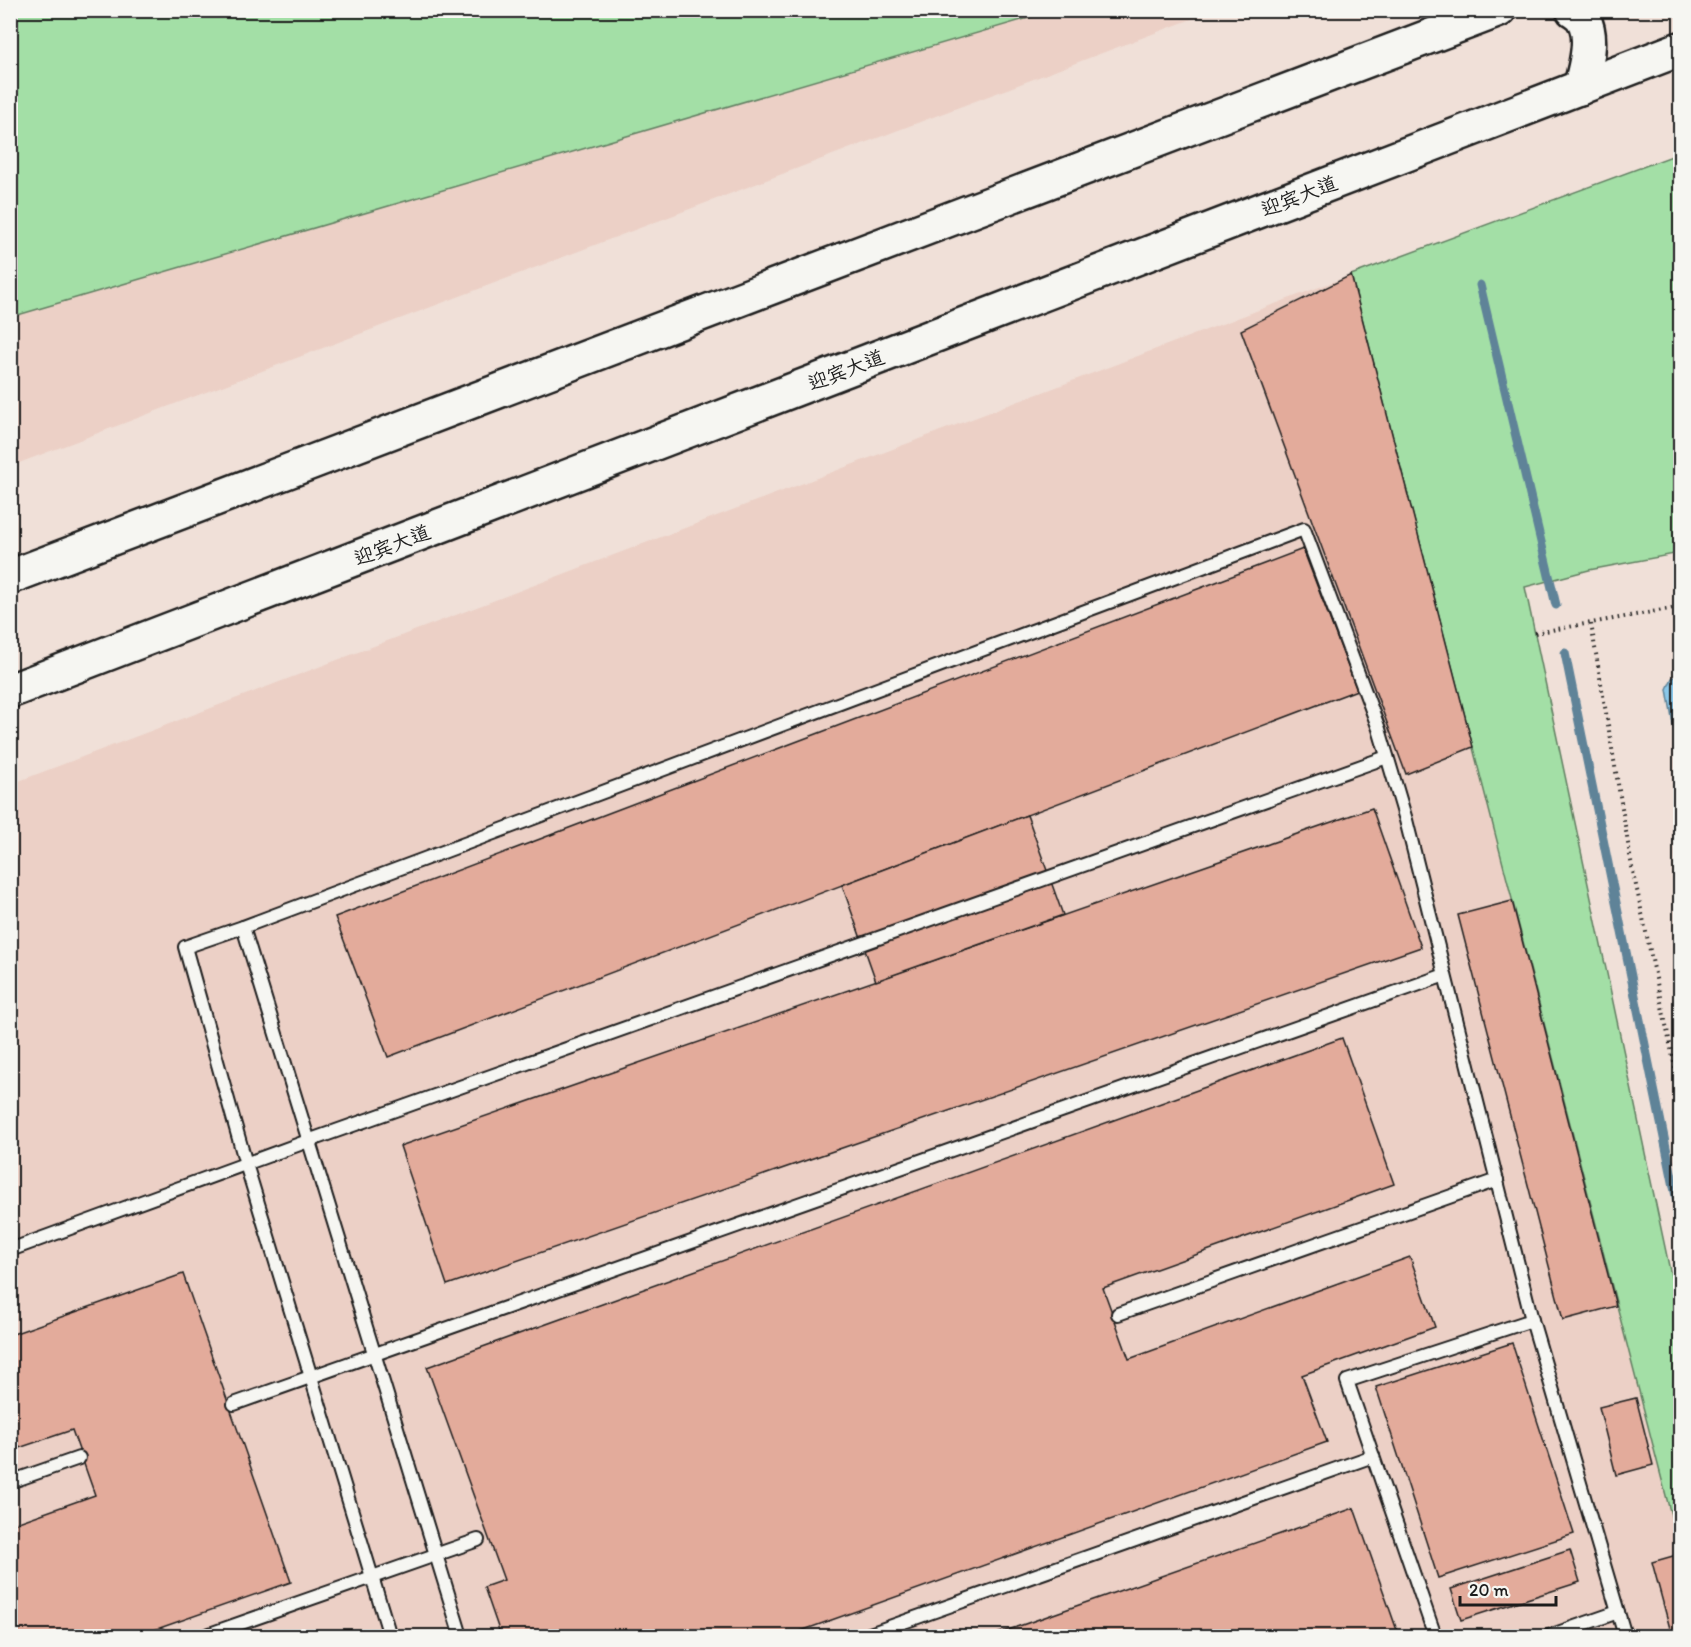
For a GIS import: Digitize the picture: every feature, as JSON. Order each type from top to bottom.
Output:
[{"type":"main road","points":[[10,577],[1499,10]]},
{"type":"main road","points":[[1573,10],[1588,33],[1589,58],[1580,88]]},
{"type":"main road","name":"迎宾大道","points":[[10,691],[1680,49]]},
{"type":"lane","points":[[390,1636],[246,1164],[185,947],[1304,529],[1387,757],[1532,1320],[1625,1636]]},
{"type":"lane","points":[[10,1250],[308,1141],[1387,757]]},
{"type":"lane","points":[[243,927],[461,1636]]},
{"type":"lane","points":[[234,1404],[1445,975]]},
{"type":"lane","points":[[1118,1314],[1497,1180]]},
{"type":"lane","points":[[1435,1636],[1347,1381],[1532,1320]]},
{"type":"lane","points":[[864,1636],[1372,1456]]},
{"type":"lane","points":[[10,1482],[79,1458]]},
{"type":"lane","points":[[204,1636],[478,1540]]},
{"type":"lane","points":[[1549,1636],[1618,1612]]},
{"type":"path","points":[[1535,633],[1680,607]]},
{"type":"path","points":[[1591,624],[1632,867],[1680,1090]]},
{"type":"shaded area","points":[[11,11],[1213,11],[11,466]]},
{"type":"shaded area","points":[[1351,275],[1680,1550],[1680,1636],[11,1636],[11,784]]},
{"type":"green space","points":[[11,10],[1052,10],[1052,11],[11,317]]},
{"type":"green space","points":[[1680,153],[1680,553],[1589,570],[1525,587],[1680,1318],[1680,1550],[1351,275]]},
{"type":"water","points":[[1680,675],[1680,764],[1667,689],[1672,678]]},
{"type":"building","points":[[1351,275],[1473,747],[1406,774],[1241,330]]},
{"type":"building","points":[[1303,549],[1357,690],[388,1057],[335,917]]},
{"type":"building","points":[[1372,808],[1421,947],[447,1285],[400,1146]]},
{"type":"building","points":[[1027,815],[1063,915],[876,981],[842,885]]},
{"type":"building","points":[[1512,901],[1616,1306],[1563,1320],[1458,915]]},
{"type":"building","points":[[1342,1038],[1394,1184],[1103,1288],[1129,1359],[1410,1257],[1435,1327],[1302,1375],[1327,1442],[787,1636],[501,1636],[484,1587],[504,1580],[427,1367]]},
{"type":"building","points":[[183,1274],[291,1582],[137,1636],[10,1636],[10,1525],[95,1495],[72,1430],[10,1451],[10,1335]]},
{"type":"building","points":[[1512,1343],[1574,1534],[1438,1578],[1376,1387]]},
{"type":"building","points":[[1636,1398],[1653,1465],[1616,1475],[1599,1407]]},
{"type":"building","points":[[1354,1508],[1399,1636],[991,1636]]},
{"type":"building","points":[[1570,1550],[1580,1582],[1461,1620],[1451,1589]]},
{"type":"building","points":[[1680,1554],[1680,1636],[1672,1636],[1652,1562]]},
{"type":"waterway","points":[[1480,285],[1556,605]]},
{"type":"waterway","points":[[1565,653],[1680,1216]]}]
